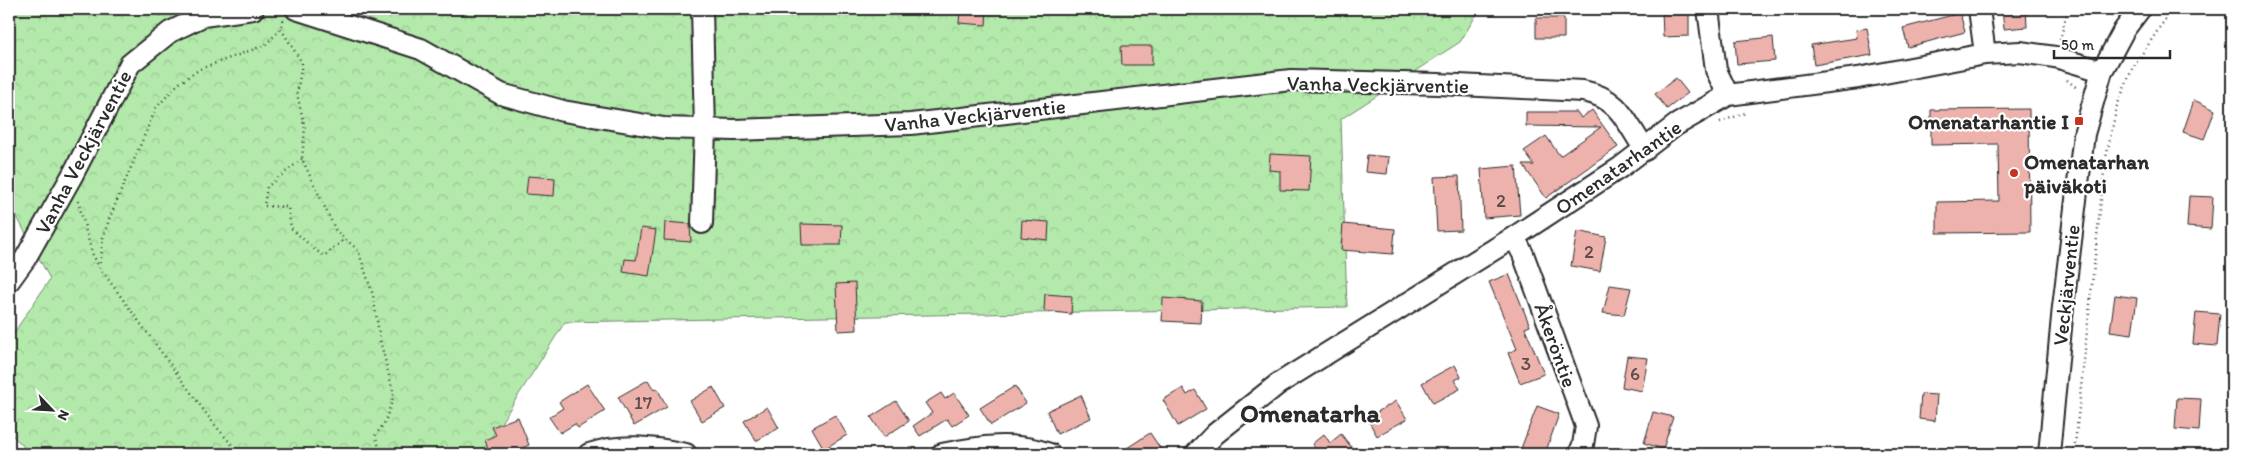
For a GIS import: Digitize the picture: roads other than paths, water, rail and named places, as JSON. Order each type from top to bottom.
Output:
[{"type":"street","name":"Vanha Veckjärventie","points":[[9,281],[25,259],[73,174],[130,64],[170,32],[203,16],[252,9]]},
{"type":"street","points":[[279,9],[285,9]]},
{"type":"street","name":"Vanha Veckjärventie","points":[[296,9],[421,49],[501,94],[563,111],[664,128],[705,129],[911,124],[1291,80],[1438,84],[1583,91],[1598,94],[1619,108],[1645,150]]},
{"type":"street","points":[[702,9],[705,129],[702,224]]},
{"type":"street","points":[[1708,9],[1716,70],[1728,95]]},
{"type":"street","points":[[1979,9],[1985,54]]},
{"type":"street","name":"Veckjärventie","points":[[2049,454],[2077,184],[2084,134],[2102,71],[2124,30],[2140,9]]},
{"type":"street","name":"Omenatarhantie","points":[[1196,454],[1215,434],[1278,384],[1514,237],[1645,150],[1684,120],[1728,95],[1858,78],[1985,54],[2020,52],[2055,57],[2102,71]]},
{"type":"street","name":"Åkeröntie","points":[[1514,237],[1523,254],[1586,426],[1583,446],[1579,454]]},
{"type":"street","points":[[589,454],[599,450],[644,446],[686,454]]},
{"type":"street","points":[[942,454],[974,447],[1014,446],[1032,448],[1050,454]]},
{"type":"place","name":"Omenatarhantie I","points":[[2079,121]]},
{"type":"place","name":"Omenatarhan päiväkoti","points":[[2014,173]]},
{"type":"district","name":"Omenatarha","points":[[1310,413]]}]
